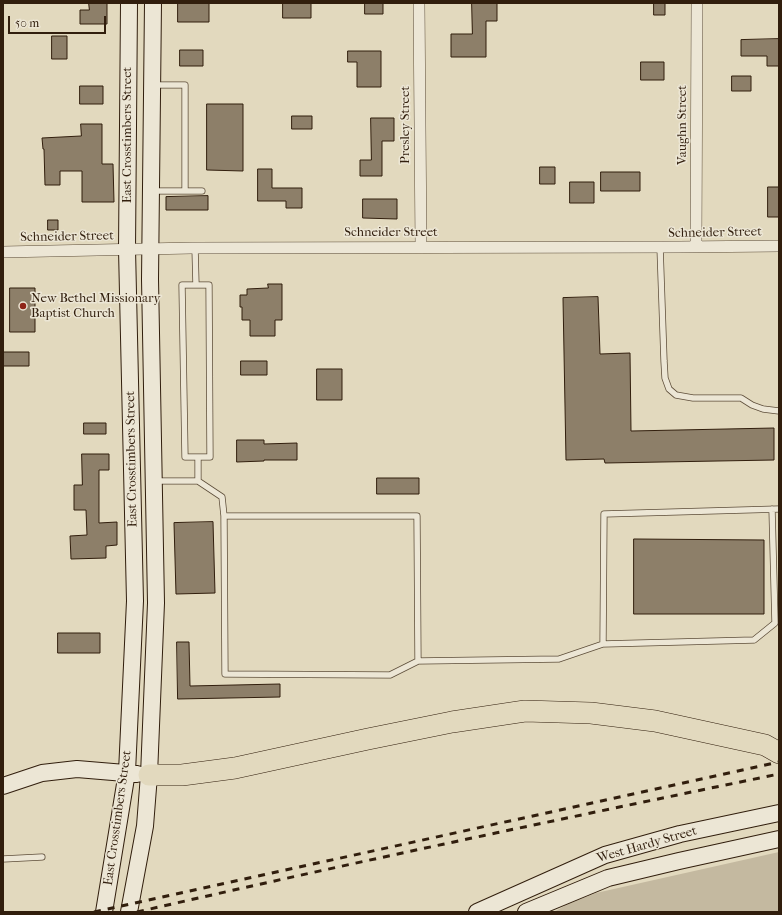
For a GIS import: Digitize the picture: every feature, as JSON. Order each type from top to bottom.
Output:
[{"type":"highway","points":[[149,775],[182,775],[236,768],[452,722],[525,711],[591,713],[655,721],[765,745],[779,753]]},
{"type":"main road","name":"East Crosstimbers Street","points":[[104,912],[127,772],[135,601],[127,249],[129,3]]},
{"type":"main road","name":"East Crosstimbers Street","points":[[129,912],[145,826],[149,775],[156,603],[150,280],[153,3]]},
{"type":"main road","points":[[128,88],[152,87]]},
{"type":"main road","points":[[133,484],[154,482]]},
{"type":"main road","points":[[135,601],[156,603]]},
{"type":"main road","points":[[3,786],[42,773],[77,769],[149,775]]},
{"type":"main road","name":"West Hardy Street","points":[[477,912],[605,855],[680,834],[779,813]]},
{"type":"main road","name":"West Hardy Street","points":[[526,912],[608,878],[679,860],[779,839]]},
{"type":"street","name":"Presley Street","points":[[419,3],[421,247]]},
{"type":"street","name":"Vaughn Street","points":[[696,3],[696,247]]},
{"type":"street","name":"Schneider Street","points":[[3,252],[195,248],[779,246]]},
{"type":"lane","points":[[152,87],[185,85],[185,191]]},
{"type":"lane","points":[[151,191],[202,190]]},
{"type":"lane","points":[[660,247],[665,378],[669,389],[676,395],[693,398],[741,398],[763,410],[779,411]]},
{"type":"lane","points":[[195,248],[196,285]]},
{"type":"lane","points":[[182,285],[209,285],[210,457],[198,457],[185,457],[182,285]]},
{"type":"lane","points":[[198,457],[198,481]]},
{"type":"lane","points":[[154,482],[198,481],[222,497],[224,516],[225,674],[390,675],[418,661],[559,659],[603,644],[754,640],[775,623],[772,509]]},
{"type":"lane","points":[[603,644],[604,514],[779,509]]},
{"type":"lane","points":[[224,516],[417,516],[418,661]]},
{"type":"lane","points":[[3,859],[42,857]]},
{"type":"shaded area","points":[[779,852],[779,912],[554,912],[566,905],[596,893]]},
{"type":"building","points":[[89,3],[107,3],[107,24],[80,24],[80,10],[89,10]]},
{"type":"building","points":[[178,3],[209,3],[209,22],[178,22]]},
{"type":"building","points":[[283,3],[311,3],[311,18],[283,18]]},
{"type":"building","points":[[365,3],[383,3],[383,14],[365,14]]},
{"type":"building","points":[[472,3],[497,3],[497,21],[486,21],[486,57],[451,57],[451,34],[472,34]]},
{"type":"building","points":[[654,3],[665,3],[665,15],[654,15]]},
{"type":"building","points":[[52,36],[67,36],[67,59],[52,59]]},
{"type":"building","points":[[779,39],[779,66],[767,66],[767,56],[741,56],[741,40]]},
{"type":"building","points":[[180,50],[203,50],[203,66],[180,66]]},
{"type":"building","points":[[348,51],[381,51],[381,87],[357,87],[357,62],[348,62]]},
{"type":"building","points":[[641,62],[664,62],[664,80],[641,80]]},
{"type":"building","points":[[732,76],[751,76],[751,91],[732,91]]},
{"type":"building","points":[[80,86],[103,86],[103,104],[80,104]]},
{"type":"building","points":[[207,104],[243,104],[243,171],[207,170]]},
{"type":"building","points":[[292,116],[312,116],[312,129],[292,129]]},
{"type":"building","points":[[371,118],[394,118],[394,141],[382,141],[382,176],[360,176],[360,160],[371,160]]},
{"type":"building","points":[[81,124],[102,124],[102,164],[113,164],[114,202],[82,202],[82,171],[60,171],[60,185],[45,185],[44,149],[42,138],[81,136]]},
{"type":"building","points":[[540,167],[555,167],[555,184],[540,184]]},
{"type":"building","points":[[258,169],[272,169],[272,188],[302,188],[302,208],[286,208],[286,201],[258,201]]},
{"type":"building","points":[[601,172],[640,172],[640,191],[601,191]]},
{"type":"building","points":[[570,182],[594,182],[594,203],[570,203]]},
{"type":"building","points":[[768,187],[779,187],[779,217],[768,217]]},
{"type":"building","points":[[208,196],[208,210],[166,210],[166,197]]},
{"type":"building","points":[[363,199],[397,199],[397,219],[363,218]]},
{"type":"building","points":[[48,220],[58,220],[58,230],[48,230]]},
{"type":"building","points":[[268,284],[282,284],[282,320],[275,320],[275,336],[250,336],[250,320],[242,320],[240,295],[247,295],[247,289],[268,288]]},
{"type":"building","points":[[10,288],[35,288],[35,332],[10,332]]},
{"type":"building","points":[[598,297],[600,354],[630,353],[631,431],[774,428],[774,460],[605,463],[604,459],[566,460],[563,298]]},
{"type":"building","points":[[3,352],[29,352],[29,366],[3,366]]},
{"type":"building","points":[[241,361],[267,361],[267,375],[241,375]]},
{"type":"building","points":[[317,369],[342,369],[342,400],[317,400]]},
{"type":"building","points":[[84,423],[106,423],[106,434],[84,434]]},
{"type":"building","points":[[237,440],[264,440],[264,444],[297,443],[297,460],[237,462]]},
{"type":"building","points":[[82,454],[109,454],[109,470],[99,470],[99,523],[117,522],[117,545],[106,546],[106,558],[71,559],[70,536],[87,535],[86,510],[74,510],[74,485],[82,485]]},
{"type":"building","points":[[377,478],[419,478],[419,494],[377,494]]},
{"type":"building","points":[[213,522],[215,593],[176,594],[174,523]]},
{"type":"building","points":[[634,539],[764,540],[764,614],[634,614]]},
{"type":"building","points":[[58,633],[100,633],[100,653],[58,653]]},
{"type":"building","points":[[177,642],[189,642],[190,686],[280,684],[280,697],[178,699]]},
{"type":"railway","points":[[94,912],[779,762]]},
{"type":"railway","points":[[137,912],[458,841],[779,774]]},
{"type":"place","name":"New Bethel Missionary Baptist Church","points":[[23,306]]}]
